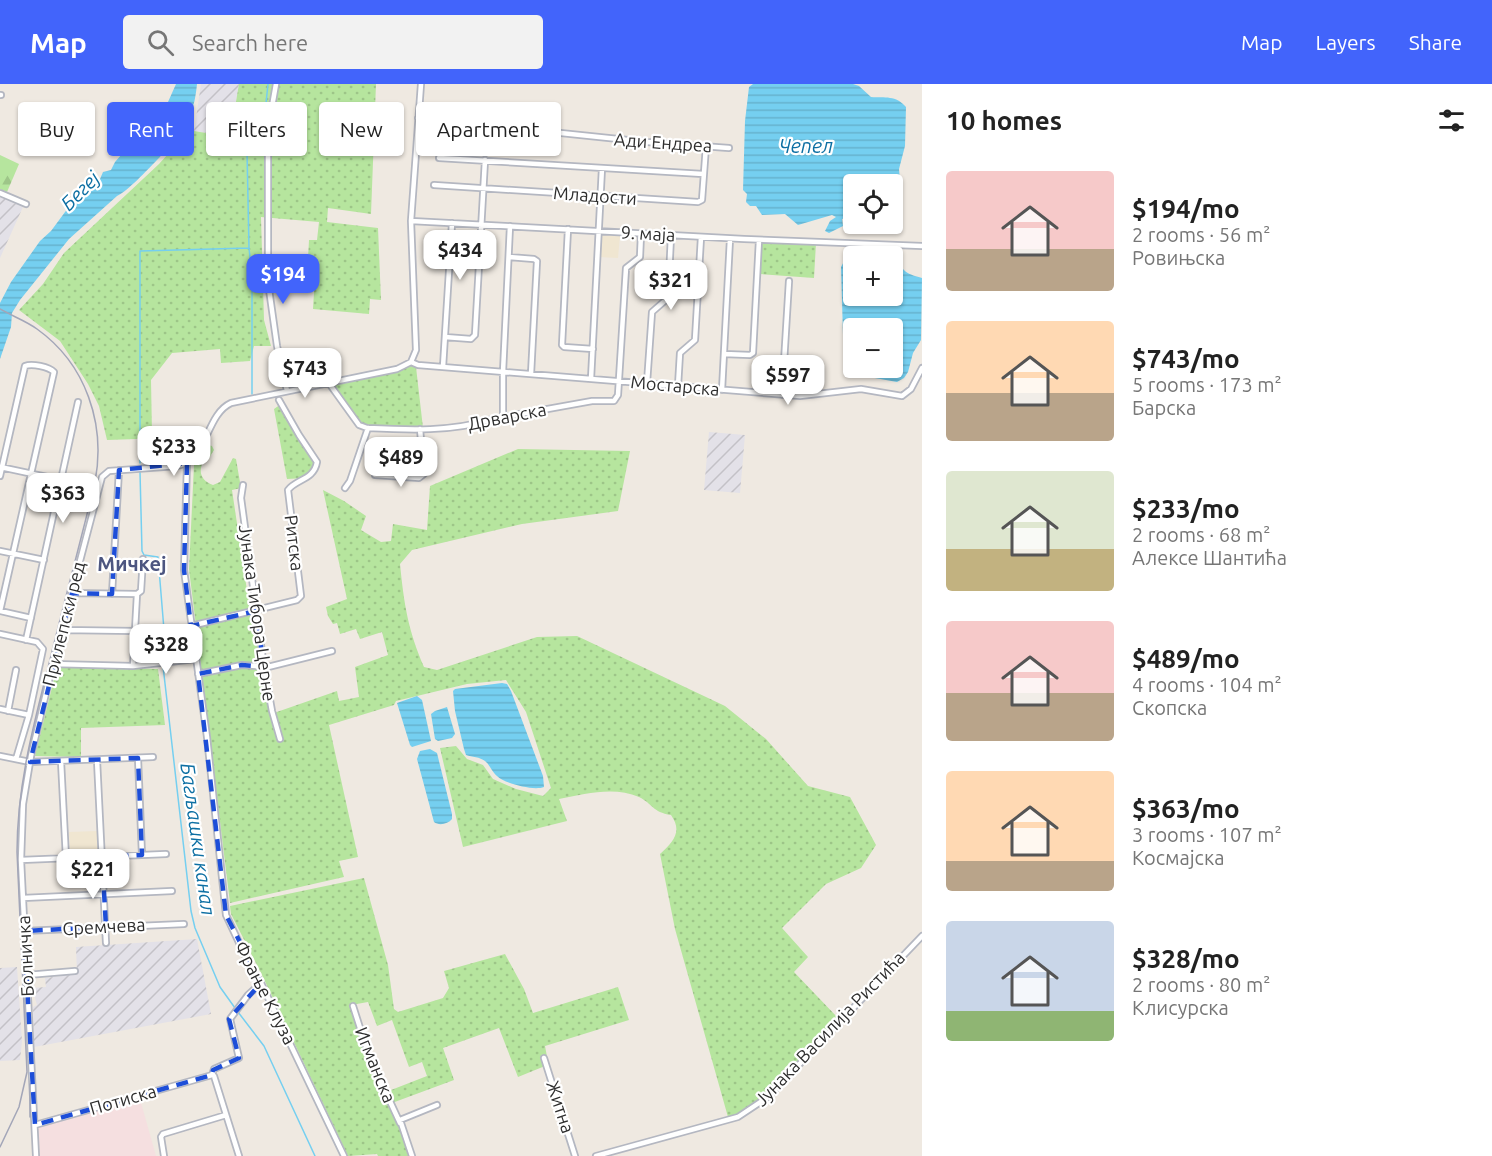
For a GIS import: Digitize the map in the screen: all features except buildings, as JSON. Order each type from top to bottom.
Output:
[{"type":"street","points":[[276,84],[268,145],[268,270],[273,323],[287,391]]},
{"type":"street","points":[[419,102],[421,84]]},
{"type":"street","name":"Ади Ендреа","points":[[561,133],[729,148]]},
{"type":"street","name":"Младости","points":[[434,185],[700,202],[706,146]]},
{"type":"street","points":[[112,594],[119,470],[177,466],[187,463],[196,455],[221,412],[231,403],[397,369],[411,362],[416,350],[411,221],[416,147]]},
{"type":"street","points":[[439,158],[703,174]]},
{"type":"street","points":[[445,337],[471,339],[475,335],[485,160]]},
{"type":"street","points":[[591,379],[602,168]]},
{"type":"street","points":[[0,193],[26,204]]},
{"type":"street","name":"9. маја","points":[[411,221],[730,239],[922,246]]},
{"type":"street","points":[[443,367],[452,223]]},
{"type":"street","points":[[503,417],[510,226]]},
{"type":"street","points":[[568,230],[562,345],[592,349]]},
{"type":"street","points":[[619,381],[626,268],[640,257],[641,234]]},
{"type":"street","points":[[647,383],[652,312],[668,298],[671,236]]},
{"type":"street","points":[[678,386],[680,353],[695,340],[701,237]]},
{"type":"street","points":[[722,390],[730,239]]},
{"type":"street","points":[[724,354],[751,356],[753,353],[759,240]]},
{"type":"street","points":[[509,257],[536,259],[537,261],[531,374]]},
{"type":"street","points":[[782,395],[789,281]]},
{"type":"street","name":"Мостарска","points":[[411,362],[443,367],[782,395],[816,395],[851,389],[880,391],[901,396],[908,393],[922,368]]},
{"type":"street","points":[[0,476],[24,368],[29,364],[51,369],[54,372],[0,611],[31,618]]},
{"type":"street","name":"Дрварска","points":[[368,428],[420,429],[479,423],[592,401],[614,401],[618,395],[619,381]]},
{"type":"street","points":[[328,382],[359,425],[368,428],[350,481],[345,488]]},
{"type":"street","name":"Ритска","points":[[191,626],[297,600],[302,596],[288,490],[292,485],[306,478],[317,464],[279,400]]},
{"type":"street","points":[[26,640],[78,402]]},
{"type":"street","points":[[375,475],[422,476],[424,471],[420,429]]},
{"type":"street","name":"Фрање Клуза","points":[[187,463],[184,570],[226,915],[344,1156]]},
{"type":"street","points":[[1,467],[61,480]]},
{"type":"street","name":"Прилепски ред","points":[[31,759],[53,664],[102,478],[107,471],[119,470]]},
{"type":"street","name":"Јунака Тибора Церне","points":[[243,485],[241,498],[264,667],[280,739]]},
{"type":"street","points":[[0,551],[44,560]]},
{"type":"street","points":[[133,666],[137,594],[141,591],[142,559]]},
{"type":"street","points":[[72,593],[137,594]]},
{"type":"street","points":[[62,630],[136,631]]},
{"type":"street","points":[[0,634],[40,644],[44,651],[16,759]]},
{"type":"street","points":[[198,674],[242,665],[264,667],[332,651]]},
{"type":"street","points":[[53,664],[133,666],[196,659]]},
{"type":"street","points":[[8,711],[16,670]]},
{"type":"street","points":[[0,709],[29,715]]},
{"type":"street","points":[[0,756],[61,761],[153,757]]},
{"type":"street","points":[[138,758],[142,855]]},
{"type":"street","name":"Болничка","points":[[31,759],[23,804],[21,860],[36,1156]]},
{"type":"street","points":[[98,759],[106,943]]},
{"type":"street","points":[[61,761],[66,858]]},
{"type":"street","points":[[21,860],[166,854]]},
{"type":"street","points":[[23,898],[172,891]]},
{"type":"street","name":"Сремчева","points":[[24,931],[184,924]]},
{"type":"street","name":"Јунака Василија Ристића","points":[[596,1156],[738,1117],[755,1107],[768,1097],[922,936]]},
{"type":"street","points":[[27,975],[75,971]]},
{"type":"street","name":"Потиска","points":[[35,1125],[212,1075],[214,1070],[239,1058],[230,1019],[261,983]]},
{"type":"street","name":"Игманска","points":[[353,1006],[369,1056],[400,1123],[412,1156]]},
{"type":"street","name":"Житна","points":[[544,1058],[575,1156]]},
{"type":"street","points":[[212,1075],[239,1156]]},
{"type":"street","name":"Игманска","points":[[400,1123],[402,1118],[437,1105]]},
{"type":"street","points":[[164,1156],[161,1137],[163,1134],[226,1115]]},
{"type":"highlighted area","points":[[187,463],[184,570],[191,626],[256,611],[264,667],[242,665],[198,674],[226,915],[261,983],[229,1019],[239,1058],[213,1070],[212,1075],[35,1125],[24,931],[106,927],[102,857],[142,855],[138,758],[30,762],[72,593],[112,594],[119,470]]},
{"type":"shaded area","points":[[201,84],[239,84],[236,102],[206,102],[206,133],[194,131]]},
{"type":"shaded area","points":[[0,197],[23,207],[0,258]]},
{"type":"shaded area","points":[[599,234],[620,236],[618,258],[598,257]]},
{"type":"shaded area","points":[[709,432],[745,435],[740,493],[704,490]]},
{"type":"shaded area","points":[[97,831],[98,853],[72,853],[70,851],[69,832]]},
{"type":"shaded area","points":[[197,939],[211,1014],[34,1047],[33,1007],[37,1005],[32,988],[46,987],[45,978],[77,974],[76,947]]},
{"type":"shaded area","points":[[17,967],[22,1041],[20,1060],[0,1061],[0,968]]},
{"type":"shaded area","points":[[140,1099],[156,1156],[40,1156],[38,1127]]},
{"type":"green space","points":[[239,84],[376,84],[375,102],[319,102],[319,156],[373,156],[371,214],[328,208],[327,222],[378,228],[381,300],[370,299],[369,314],[313,309],[315,276],[302,275],[303,259],[308,259],[309,240],[317,240],[319,222],[261,217],[264,320],[271,346],[254,346],[250,361],[221,363],[220,349],[172,353],[151,380],[152,434],[137,439],[107,440],[99,406],[88,384],[60,341],[19,310],[43,284],[64,253],[166,156],[194,156],[194,131],[206,133],[206,156],[307,156],[307,102],[236,102]]},
{"type":"green space","points":[[0,155],[19,164],[7,192],[0,189]]},
{"type":"green space","points":[[762,241],[816,243],[814,278],[760,274]]},
{"type":"green space","points":[[411,364],[416,367],[423,428],[369,427],[361,424],[331,384]]},
{"type":"green space","points":[[281,404],[316,462],[305,478],[287,479],[274,409]]},
{"type":"green space","points":[[208,445],[214,450],[207,461],[204,460],[201,475],[213,485],[220,482],[233,458],[236,459],[241,488],[232,490],[252,624],[278,740],[281,741],[274,713],[337,691],[339,701],[359,697],[355,667],[388,655],[382,632],[360,639],[356,629],[340,634],[337,623],[333,624],[328,616],[326,607],[347,599],[323,490],[366,516],[361,530],[381,542],[391,541],[393,524],[427,530],[430,486],[518,449],[630,451],[618,511],[522,524],[412,550],[400,564],[408,617],[424,667],[437,670],[537,637],[577,636],[725,706],[766,739],[808,786],[850,797],[876,845],[861,868],[826,884],[782,928],[808,957],[794,972],[838,1018],[762,1100],[738,1115],[728,1117],[675,929],[660,854],[675,836],[675,821],[671,815],[656,810],[639,797],[629,794],[610,791],[589,793],[559,799],[567,821],[463,847],[440,748],[456,746],[467,759],[483,765],[493,779],[516,789],[543,796],[551,788],[526,712],[506,680],[467,684],[396,701],[394,705],[329,725],[358,857],[339,861],[344,877],[230,903],[189,569],[194,465]]},
{"type":"green space","points":[[57,667],[158,669],[165,725],[81,728],[81,757],[35,756]]},
{"type":"green space","points":[[364,878],[388,965],[394,1009],[398,1012],[443,998],[449,988],[444,971],[505,954],[524,989],[533,1013],[618,987],[629,1020],[545,1046],[548,1062],[544,1064],[545,1066],[518,1077],[499,1028],[443,1048],[454,1080],[392,1103],[386,1092],[427,1076],[422,1062],[409,1067],[392,1020],[377,1026],[368,1002],[351,1005],[369,1059],[390,1104],[410,1156],[378,1156],[377,1154],[348,1156],[231,914],[230,906]]},
{"type":"water","points":[[176,84],[197,84],[194,102],[168,102]]},
{"type":"water","name":"Чепел","points":[[753,84],[853,84],[859,86],[871,97],[890,98],[902,103],[906,107],[905,146],[899,174],[843,174],[843,226],[829,233],[825,231],[830,221],[836,217],[832,215],[798,225],[785,214],[762,215],[756,206],[750,206],[746,202],[747,194],[743,190],[745,121],[749,87]]},
{"type":"water","points":[[120,156],[160,156],[137,180],[69,239],[20,300],[12,313],[11,327],[0,359],[0,303],[11,282],[40,241],[51,231],[68,208],[86,194],[100,179],[103,172],[111,170]]},
{"type":"water","points":[[843,263],[843,306],[903,306],[903,268],[911,275],[922,278],[921,340],[913,353],[904,378],[897,382],[875,378],[903,378],[903,318],[843,318],[843,335],[841,267]]},
{"type":"water","points":[[507,684],[511,691],[543,776],[544,787],[527,787],[506,782],[495,774],[485,761],[466,755],[455,711],[453,691]]},
{"type":"water","points":[[417,696],[422,700],[431,741],[412,747],[397,703]]},
{"type":"water","points":[[447,707],[455,734],[452,738],[438,741],[435,739],[431,714]]},
{"type":"water","points":[[430,749],[437,753],[452,814],[452,819],[443,824],[434,822],[417,759],[420,751]]},
{"type":"waterway","points":[[266,102],[268,84]]},
{"type":"waterway","name":"Багљашки канал","points":[[247,156],[249,248],[252,276],[252,394]]},
{"type":"waterway","name":"Багљашки канал","points":[[140,463],[140,251],[249,248]]},
{"type":"waterway","name":"Багљашки канал","points":[[140,472],[142,551],[144,555],[158,557],[165,642],[161,643],[162,660]]},
{"type":"waterway","name":"Багљашки канал","points":[[163,666],[191,911],[195,928],[220,987],[235,1008]]},
{"type":"waterway","name":"Багљашки канал","points":[[238,1012],[264,1046],[315,1156]]},
{"type":"railway","points":[[0,309],[28,323],[54,343],[80,377],[94,417],[98,460],[95,482],[26,760],[17,852],[27,1072],[19,1107],[0,1147]]},
{"type":"railway","points":[[30,1084],[30,1117]]},
{"type":"district","name":"Мичкеј","points":[[132,564]]},
{"type":"water label","name":"Бегеј","points":[[80,191]]}]
